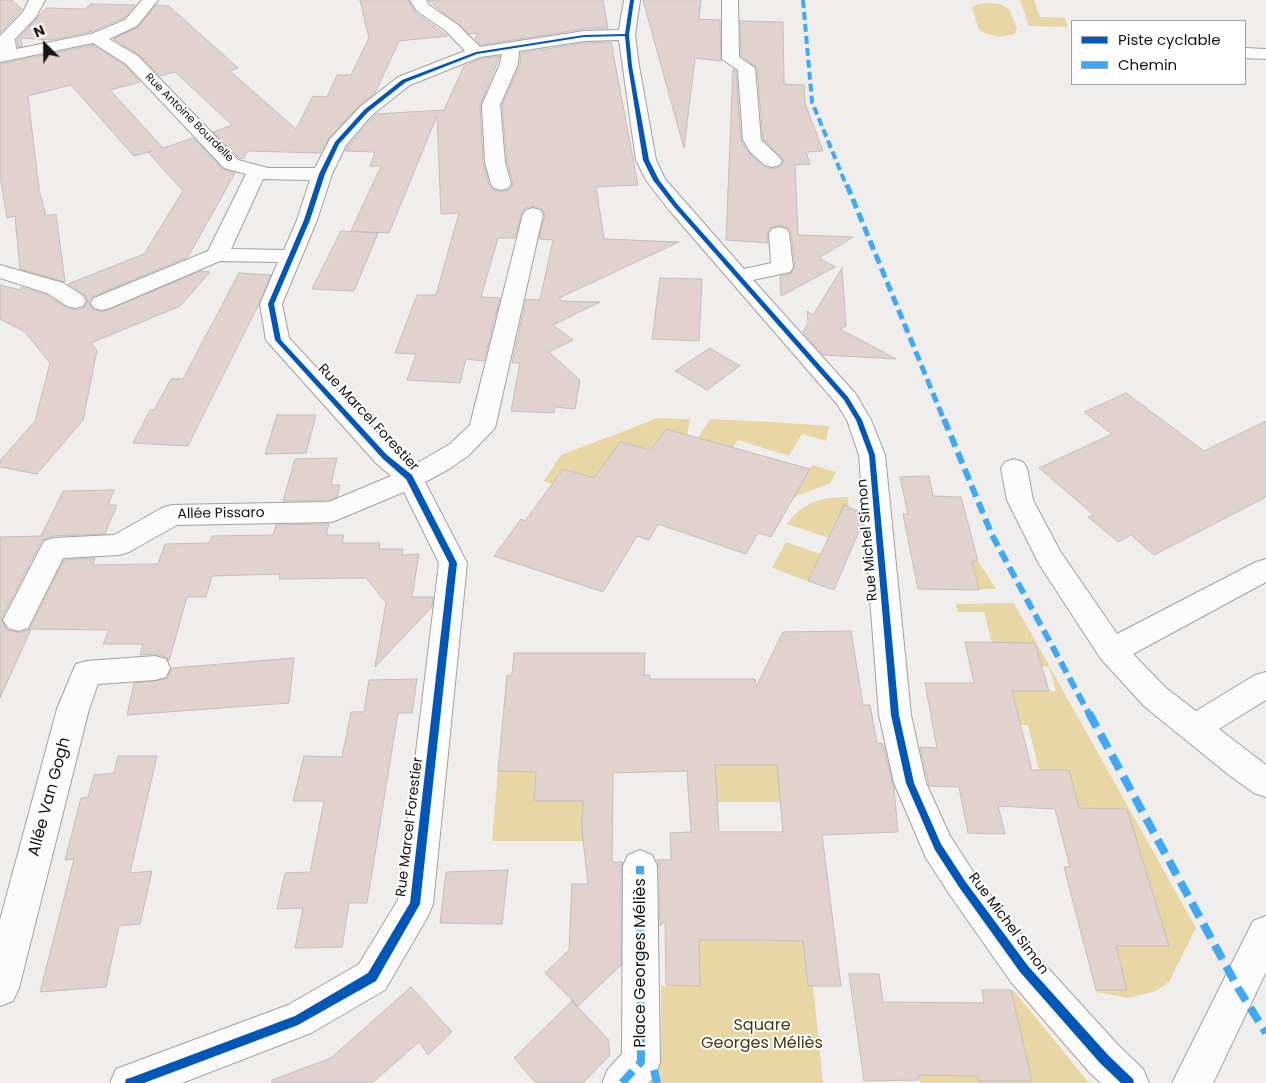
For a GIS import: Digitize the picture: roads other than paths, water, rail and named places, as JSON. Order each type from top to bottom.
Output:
[{"type":"street","points":[[37,0],[30,14],[7,38],[5,56],[96,38],[131,23],[150,0]]},
{"type":"street","points":[[418,0],[423,8],[452,28],[476,53]]},
{"type":"street","name":"Rue Michel Simon","points":[[632,0],[627,35],[632,75],[646,160],[656,180],[676,206],[846,399],[859,420],[872,455],[895,715],[910,783],[938,847],[962,884],[1024,969],[1104,1059],[1129,1083]]},
{"type":"street","points":[[730,0],[731,59],[746,68],[752,140],[758,149],[772,161]]},
{"type":"street","name":"Rue Marcel Forestier","points":[[130,1083],[298,1020],[372,977],[415,904],[453,563],[409,477],[385,457],[278,340],[272,304],[307,220],[322,174],[337,144],[366,111],[404,81],[476,53],[584,36],[627,35]]},
{"type":"street","name":"Rue Antoine Bourdelle","points":[[96,38],[132,60],[231,164],[267,174],[322,174]]},
{"type":"street","points":[[501,184],[495,162],[491,105],[509,64],[509,47]]},
{"type":"street","points":[[1246,53],[1266,54]]},
{"type":"street","points":[[218,255],[257,171]]},
{"type":"street","name":"Rue Marcel Forestier","points":[[409,477],[459,450],[482,428],[533,214]]},
{"type":"street","points":[[738,277],[782,267],[780,233]]},
{"type":"street","points":[[102,303],[218,255],[291,256]]},
{"type":"street","points":[[0,272],[55,288],[75,301]]},
{"type":"street","points":[[1014,468],[1020,500],[1049,557],[1112,651],[1155,697],[1240,765],[1266,783]]},
{"type":"street","name":"Allée Pissaro","points":[[18,620],[54,548],[119,545],[172,514],[332,512],[390,488],[409,477]]},
{"type":"street","points":[[1112,651],[1266,569]]},
{"type":"street","name":"Allée Van Gogh","points":[[0,988],[73,709],[87,673],[155,668]]},
{"type":"street","points":[[1194,728],[1266,684]]},
{"type":"street","name":"Place Georges Méliès","points":[[622,1083],[641,1062],[640,866]]},
{"type":"street","points":[[1192,1083],[1266,934]]},
{"type":"park label","name":"Square Georges Méliès","points":[[762,1035]]}]
